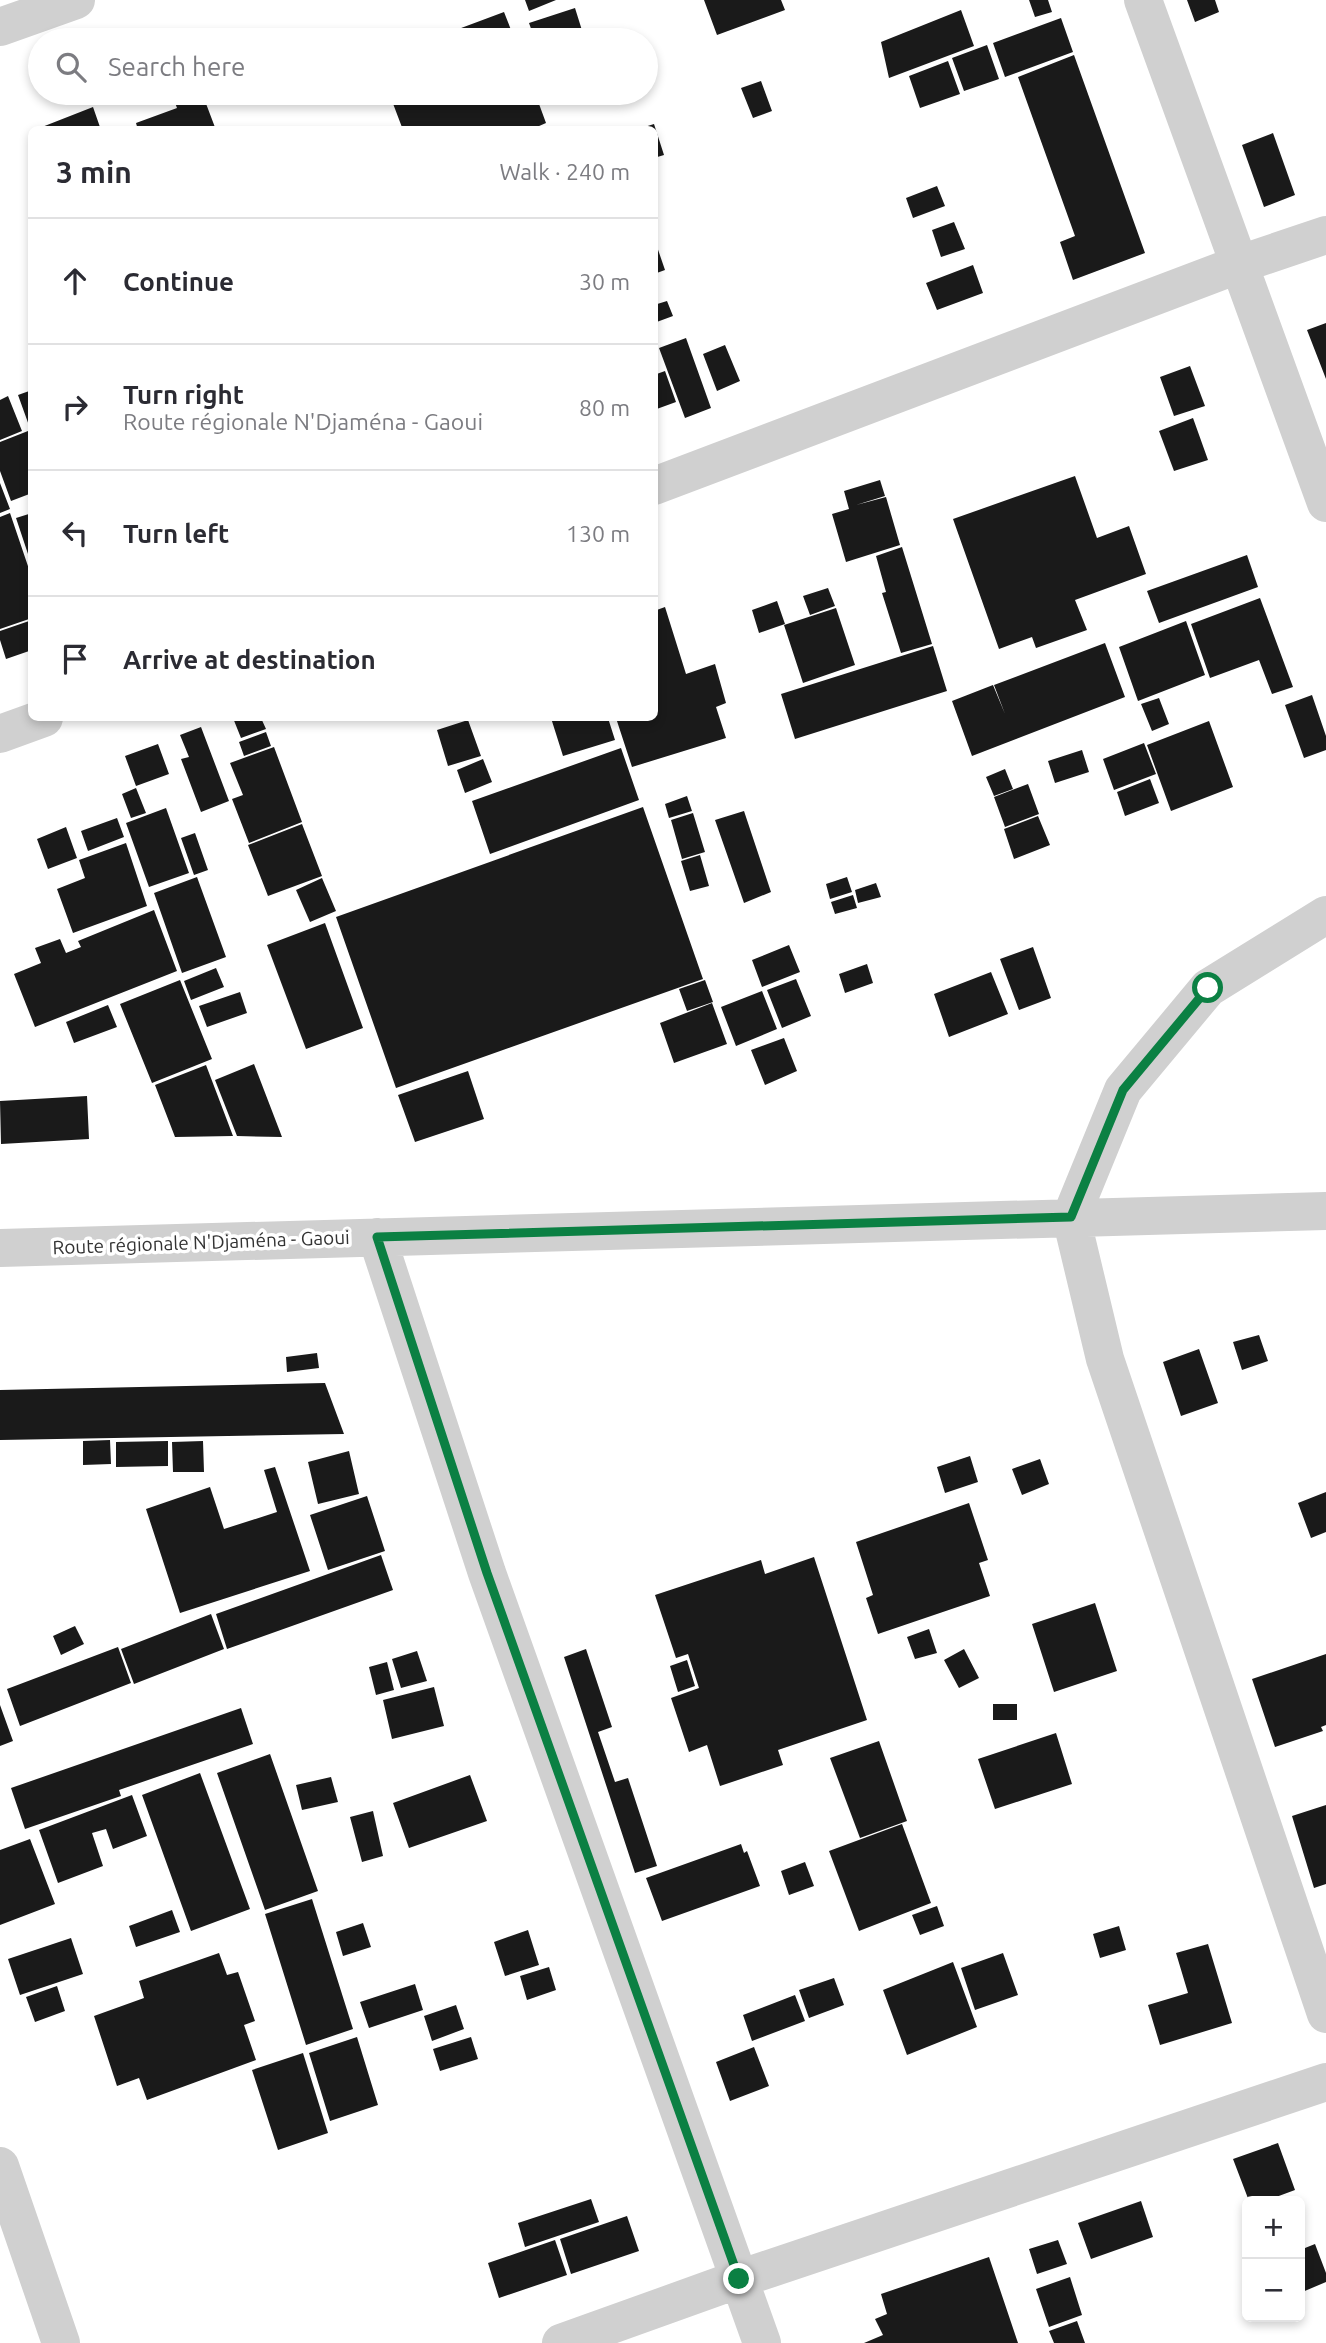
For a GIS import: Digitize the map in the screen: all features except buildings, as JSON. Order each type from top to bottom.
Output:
[{"type":"street","points":[[0,27],[76,0]]},
{"type":"street","points":[[1143,0],[1326,503]]},
{"type":"street","points":[[658,484],[1240,264],[1326,235]]},
{"type":"street","points":[[0,734],[36,721]]},
{"type":"street","points":[[1326,915],[1208,988],[1199,998],[1123,1090],[1071,1217],[1105,1359],[1326,2014]]},
{"type":"street","name":"Route régionale N'Djaména - Gaoui","points":[[0,1248],[1326,1211]]},
{"type":"street","points":[[377,1237],[487,1573],[762,2343]]},
{"type":"street","points":[[561,2343],[739,2279],[1326,2082]]},
{"type":"street","points":[[0,2166],[61,2343]]},
{"type":"route","points":[[739,2279],[487,1573],[377,1237],[1071,1217],[1123,1090],[1208,988]]}]
